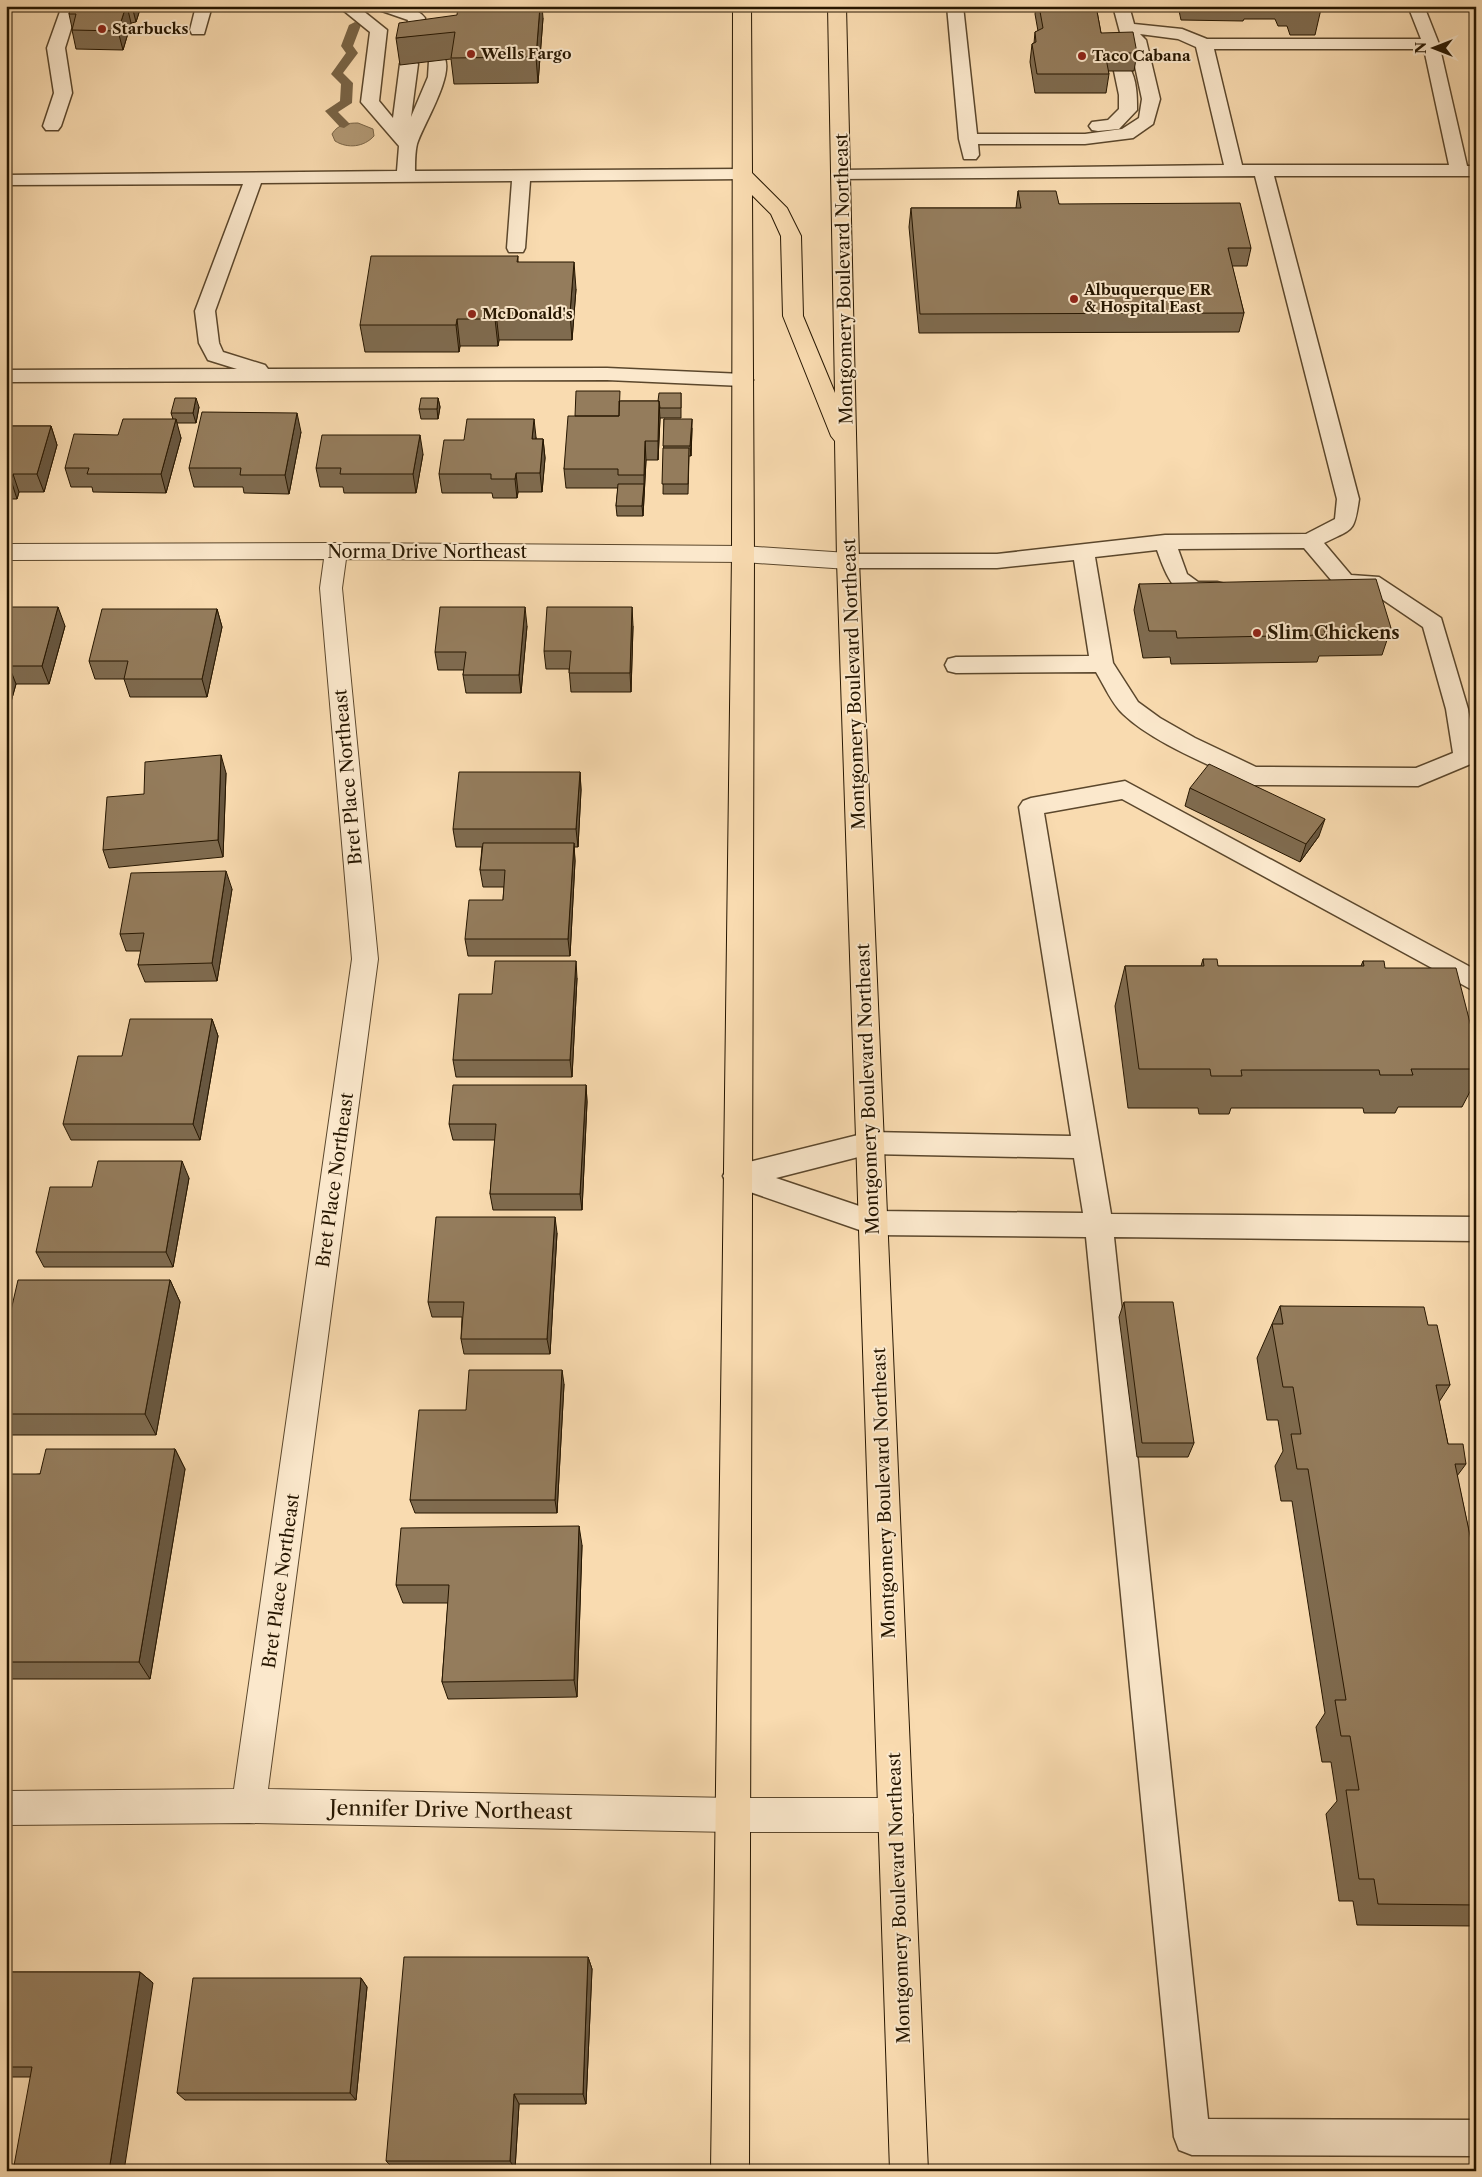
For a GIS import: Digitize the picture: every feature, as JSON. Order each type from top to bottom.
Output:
[{"type":"main road","points":[[730,2171],[737,1176],[744,554],[742,6]]},
{"type":"main road","name":"Montgomery Boulevard Northeast","points":[[837,6],[848,449],[848,561],[909,2171]]},
{"type":"main road","points":[[742,174],[780,212],[791,236],[793,316],[848,449]]},
{"type":"street","name":"Norma Drive Northeast","points":[[6,552],[336,551],[744,554],[848,561]]},
{"type":"street","name":"Bret Place Northeast","points":[[249,1806],[365,959],[331,588],[336,551]]},
{"type":"street","name":"Jennifer Drive Northeast","points":[[6,1808],[249,1806],[732,1815],[896,1815]]},
{"type":"lane","points":[[52,126],[64,93],[56,57],[56,48],[70,6]]},
{"type":"lane","points":[[198,30],[204,6]]},
{"type":"lane","points":[[346,6],[379,30],[370,102],[404,140]]},
{"type":"lane","points":[[385,6],[422,21],[426,31],[404,140],[405,178]]},
{"type":"lane","points":[[955,6],[972,173]]},
{"type":"lane","points":[[968,133],[1085,139],[1127,134],[1147,120],[1151,99],[1138,40],[1128,32],[1121,6]]},
{"type":"lane","points":[[842,175],[1234,170],[1468,171],[1431,44],[1416,6]]},
{"type":"lane","points":[[1128,32],[1182,34],[1204,44],[1431,44]]},
{"type":"lane","points":[[1119,51],[1120,44],[1128,32]]},
{"type":"lane","points":[[1204,44],[1234,170]]},
{"type":"lane","points":[[968,133],[1113,125],[1128,110],[1128,95],[1123,71]]},
{"type":"lane","points":[[848,561],[997,561],[1165,542],[1310,541],[1345,523],[1348,499],[1264,170]]},
{"type":"lane","points":[[6,180],[742,174]]},
{"type":"lane","points":[[516,248],[521,176]]},
{"type":"lane","points":[[254,179],[205,311],[209,343],[216,356],[253,369],[606,365]]},
{"type":"lane","points":[[6,376],[607,374],[743,380]]},
{"type":"lane","points":[[1310,541],[1345,582]]},
{"type":"lane","points":[[1165,542],[1178,578],[1193,590],[1238,588]]},
{"type":"lane","points":[[1082,552],[1102,664],[1130,708],[1152,724],[1253,776],[1418,777],[1465,757],[1457,709],[1433,622],[1371,582],[1316,585]]},
{"type":"lane","points":[[956,665],[1102,664]]},
{"type":"lane","points":[[1476,982],[1125,790],[1031,807],[1098,1227],[1192,2137],[1476,2138]]},
{"type":"lane","points":[[737,1176],[870,1144],[1085,1147]]},
{"type":"lane","points":[[737,1176],[874,1224],[1476,1229]]},
{"type":"shaded area","points":[[358,123],[373,129],[374,136],[370,140],[356,146],[340,144],[335,141],[332,134],[337,128],[347,124]]},
{"type":"building","points":[[71,6],[126,6],[118,31],[72,30],[76,14],[69,14]]},
{"type":"building","points":[[458,6],[540,6],[536,57],[451,58],[455,32],[396,38],[399,23],[457,15]]},
{"type":"building","name":"Taco Cabana","points":[[1039,6],[1096,6],[1101,33],[1133,32],[1137,53],[1105,53],[1109,74],[1037,74],[1032,44],[1036,42],[1035,32],[1043,28]]},
{"type":"building","points":[[1295,6],[1320,6],[1321,9],[1295,9]]},
{"type":"building","name":"Albuquerque ER & Hospital East","points":[[1018,191],[1056,191],[1059,204],[1240,203],[1251,248],[1228,248],[1244,313],[920,314],[911,208],[1021,208]]},
{"type":"building","points":[[371,256],[518,256],[517,262],[574,262],[570,313],[496,313],[495,319],[457,319],[456,325],[360,325]]},
{"type":"building","points":[[576,391],[620,391],[619,416],[575,416]]},
{"type":"building","points":[[659,393],[681,393],[681,408],[660,408],[658,401]]},
{"type":"building","points":[[175,398],[196,398],[193,413],[171,413]]},
{"type":"building","points":[[421,398],[438,398],[437,409],[419,409]]},
{"type":"building","points":[[619,401],[659,401],[658,441],[645,441],[644,475],[618,475],[618,469],[564,469],[568,416],[619,416]]},
{"type":"building","points":[[202,412],[297,413],[285,475],[240,475],[241,468],[189,468]]},
{"type":"building","points":[[123,419],[176,419],[161,474],[87,474],[89,468],[65,468],[74,434],[118,435]]},
{"type":"building","points":[[467,419],[534,419],[532,439],[543,439],[540,473],[516,473],[515,479],[491,479],[491,474],[439,474],[444,440],[464,440]]},
{"type":"building","points":[[664,419],[692,419],[690,446],[663,446]]},
{"type":"building","points":[[6,426],[51,426],[37,474],[13,474],[11,480],[6,480]]},
{"type":"building","points":[[322,435],[420,435],[413,474],[340,474],[341,468],[316,468]]},
{"type":"building","points":[[663,448],[689,448],[688,484],[662,484]]},
{"type":"building","points":[[618,484],[644,484],[642,506],[616,506]]},
{"type":"building","points":[[1376,579],[1391,628],[1324,630],[1325,635],[1177,638],[1176,631],[1149,631],[1139,584]]},
{"type":"building","points":[[6,607],[58,607],[42,666],[9,666],[6,676]]},
{"type":"building","points":[[440,607],[525,607],[519,675],[463,675],[466,652],[435,652]]},
{"type":"building","points":[[547,607],[632,607],[630,673],[569,673],[571,651],[544,651]]},
{"type":"building","points":[[102,609],[217,609],[202,679],[124,679],[128,661],[89,661]]},
{"type":"building","points":[[221,755],[218,840],[103,850],[107,797],[144,794],[145,762]]},
{"type":"building","points":[[1209,764],[1325,819],[1306,844],[1190,788]]},
{"type":"building","points":[[459,772],[580,772],[576,829],[453,829]]},
{"type":"building","points":[[483,843],[574,843],[568,939],[465,939],[469,900],[503,900],[505,870],[480,870]]},
{"type":"building","points":[[226,871],[212,963],[138,965],[144,933],[120,934],[131,873]]},
{"type":"building","points":[[1203,959],[1217,959],[1218,966],[1364,966],[1363,961],[1384,961],[1385,968],[1456,968],[1476,1046],[1476,1069],[1411,1069],[1413,1075],[1380,1075],[1379,1070],[1241,1070],[1242,1076],[1211,1076],[1210,1069],[1139,1069],[1125,966],[1204,966]]},
{"type":"building","points":[[495,961],[576,961],[570,1060],[453,1060],[459,994],[492,994]]},
{"type":"building","points":[[130,1019],[212,1019],[193,1124],[63,1124],[78,1056],[122,1056]]},
{"type":"building","points":[[453,1085],[586,1085],[580,1194],[490,1194],[496,1124],[449,1124]]},
{"type":"building","points":[[98,1161],[182,1161],[166,1252],[36,1252],[50,1187],[92,1187]]},
{"type":"building","points":[[436,1217],[555,1217],[547,1339],[461,1339],[464,1302],[428,1302]]},
{"type":"building","points":[[18,1280],[170,1280],[145,1414],[6,1414],[6,1332]]},
{"type":"building","points":[[1124,1302],[1173,1302],[1194,1443],[1142,1443]]},
{"type":"building","points":[[1280,1306],[1424,1307],[1428,1325],[1437,1325],[1450,1385],[1436,1385],[1448,1444],[1463,1444],[1466,1464],[1455,1464],[1476,1564],[1476,1905],[1378,1904],[1374,1879],[1359,1879],[1346,1790],[1359,1790],[1350,1736],[1341,1736],[1335,1700],[1346,1700],[1308,1469],[1297,1469],[1291,1434],[1301,1434],[1293,1387],[1283,1387],[1272,1324],[1283,1324]]},
{"type":"building","points":[[469,1370],[562,1370],[555,1500],[410,1500],[419,1410],[466,1410]]},
{"type":"building","points":[[46,1449],[175,1449],[139,1662],[6,1662],[6,1480],[8,1474],[40,1474]]},
{"type":"building","points":[[579,1526],[574,1680],[442,1682],[449,1585],[396,1585],[401,1528]]},
{"type":"building","points":[[404,1957],[588,1957],[583,2094],[514,2094],[510,2161],[386,2161]]},
{"type":"building","points":[[6,1972],[140,1972],[109,2171],[13,2171],[32,2067],[6,2067]]},
{"type":"building","points":[[193,1978],[361,1978],[350,2093],[177,2093]]},
{"type":"waterway","points":[[344,124],[331,111],[346,103],[347,83],[337,74],[352,53],[347,46],[355,25]]},
{"type":"place","name":"Starbucks","points":[[102,29]]},
{"type":"place","name":"Wells Fargo","points":[[471,54]]},
{"type":"place","name":"Taco Cabana","points":[[1082,56]]},
{"type":"place","name":"Albuquerque ER & Hospital East","points":[[1074,299]]},
{"type":"place","name":"McDonald's","points":[[472,314]]},
{"type":"place","name":"Slim Chickens","points":[[1257,633]]}]
